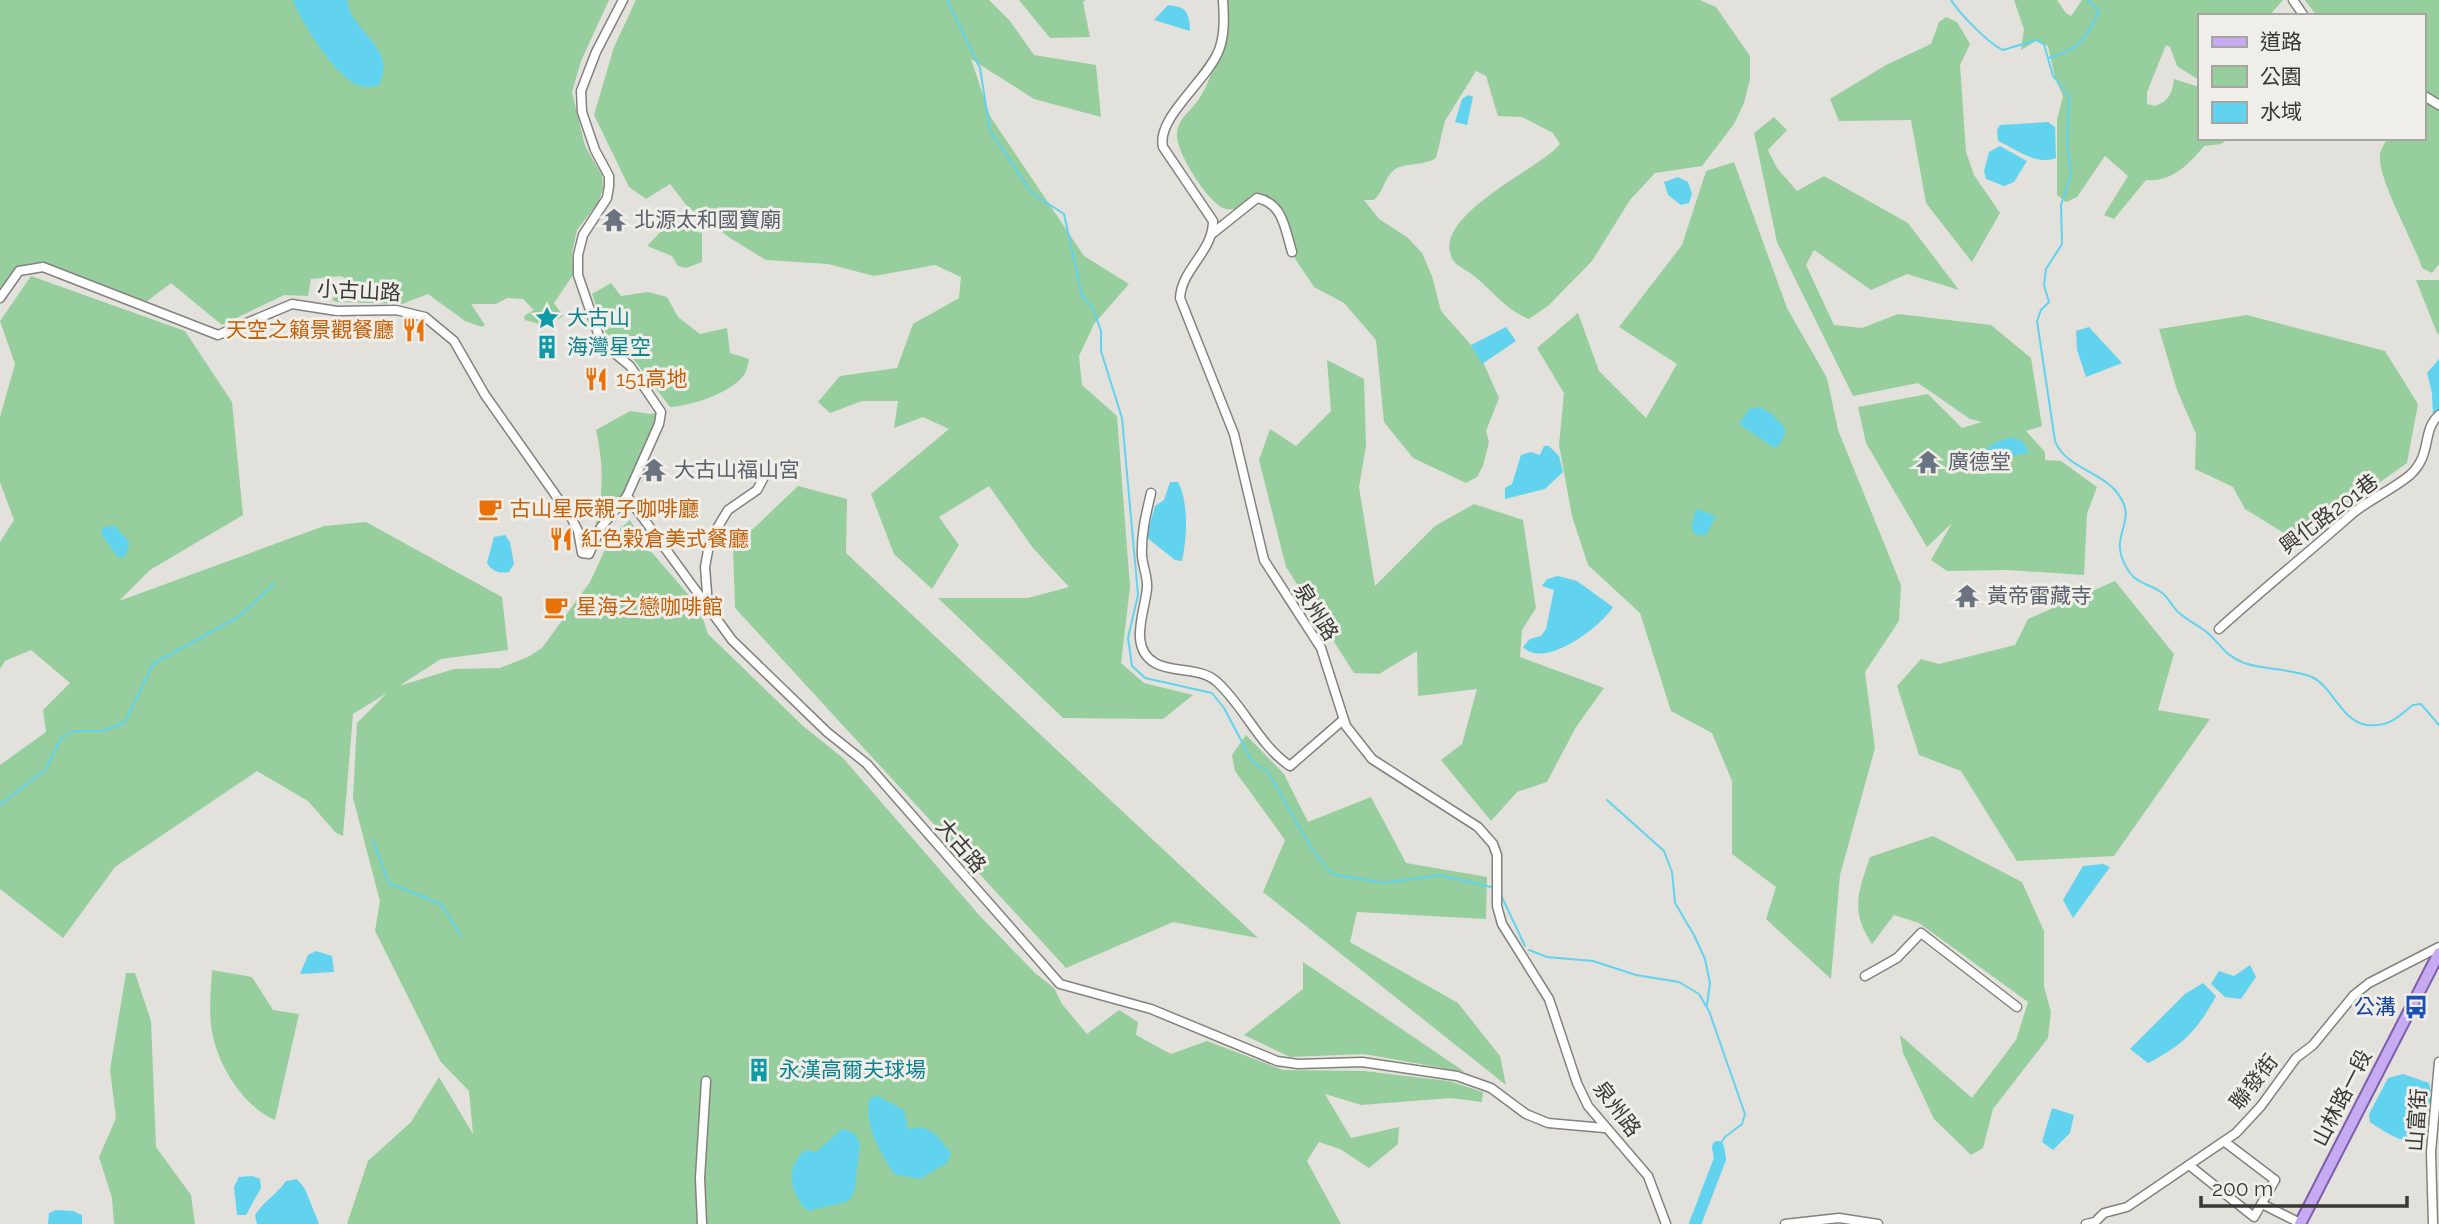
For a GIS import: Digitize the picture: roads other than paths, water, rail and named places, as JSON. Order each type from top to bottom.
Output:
[{"type":"main road","name":"山林路一段","points":[[2300,1223],[2439,953]]},
{"type":"street","points":[[623,0],[581,91],[582,112],[595,150],[609,176],[609,186],[607,198],[583,235],[578,255],[578,275],[601,342],[630,366],[661,412],[659,424],[626,496]]},
{"type":"street","points":[[1213,233],[1210,214],[1163,147],[1161,134],[1168,118],[1203,79],[1219,49],[1224,20],[1223,0]]},
{"type":"street","name":"泉州路","points":[[1292,252],[1278,207],[1270,200],[1257,198],[1213,233],[1186,277],[1180,298],[1234,434],[1264,560],[1321,649],[1343,720],[1357,743],[1372,759],[1470,821],[1493,844],[1497,855],[1496,895],[1502,924],[1549,999],[1577,1083],[1588,1106],[1604,1128],[1648,1176],[1666,1224]]},
{"type":"street","name":"小古山路","points":[[0,298],[19,271],[43,267],[218,335],[292,304],[337,311],[411,312],[437,324],[454,341],[485,395],[571,517],[578,531],[582,553],[589,554],[601,527],[626,496]]},
{"type":"street","name":"興化路201巷","points":[[2219,629],[2291,564],[2336,532],[2353,514],[2409,476],[2421,464],[2430,426],[2439,415]]},
{"type":"street","points":[[708,606],[705,567],[710,540],[728,510],[757,490],[765,475],[775,467]]},
{"type":"street","points":[[1151,493],[1143,526],[1142,558],[1147,585],[1139,638],[1145,655],[1156,664],[1213,678],[1245,714],[1270,752],[1290,766],[1343,720]]},
{"type":"street","name":"大古路","points":[[626,496],[732,640],[827,732],[867,764],[1060,984],[1151,1009],[1277,1061],[1362,1062],[1457,1076],[1491,1088],[1526,1114],[1548,1123],[1604,1128]]},
{"type":"street","points":[[1865,976],[1897,958],[1921,933],[2017,1007]]},
{"type":"street","name":"聯發街","points":[[2092,1223],[2104,1213],[2127,1207],[2225,1142],[2261,1106],[2296,1058],[2313,1045],[2354,995],[2369,982],[2439,947]]},
{"type":"street","name":"山富街","points":[[2433,1224],[2431,1152],[2439,1062]]},
{"type":"street","points":[[702,1224],[699,1178],[706,1081]]},
{"type":"street","points":[[2189,1165],[2254,1217],[2275,1180],[2225,1142]]},
{"type":"street","points":[[2262,1204],[2300,1223]]},
{"type":"street","points":[[1785,1224],[1839,1218],[1878,1224]]},
{"type":"water","points":[[293,0],[347,0],[356,22],[379,51],[383,61],[384,72],[379,85],[362,86],[344,76],[318,45]]},
{"type":"water","points":[[1168,5],[1179,7],[1186,12],[1190,31],[1154,20]]},
{"type":"water","points":[[1468,95],[1473,97],[1467,125],[1455,122],[1462,99]]},
{"type":"water","points":[[2048,122],[2055,127],[2056,158],[2034,158],[1998,141],[1997,130],[2000,125]]},
{"type":"water","points":[[2000,146],[2027,161],[2014,182],[2004,186],[1986,179],[1984,171],[1989,152]]},
{"type":"water","points":[[1678,177],[1688,182],[1692,194],[1689,203],[1681,205],[1668,195],[1664,182]]},
{"type":"water","points":[[1506,327],[1516,341],[1482,364],[1471,345]]},
{"type":"water","points":[[2089,327],[2122,363],[2086,377],[2077,350],[2076,331]]},
{"type":"water","points":[[2439,359],[2439,411],[2433,415],[2432,393],[2427,373]]},
{"type":"water","points":[[1760,407],[1772,414],[1785,428],[1784,437],[1776,449],[1739,424],[1749,409]]},
{"type":"water","points":[[2011,437],[2023,442],[2028,453],[2004,457],[1985,451],[1994,443]]},
{"type":"water","points":[[1544,446],[1549,446],[1559,456],[1563,472],[1545,489],[1505,499],[1505,488],[1512,484],[1521,455],[1531,452],[1540,455]]},
{"type":"water","points":[[1170,482],[1178,482],[1184,500],[1186,531],[1182,561],[1175,560],[1146,537],[1155,506],[1164,500]]},
{"type":"water","points":[[1696,509],[1716,516],[1706,535],[1696,535],[1691,528]]},
{"type":"water","points":[[114,525],[130,543],[125,557],[118,557],[101,534],[102,528]]},
{"type":"water","points":[[505,535],[510,542],[514,564],[509,572],[502,573],[487,563],[494,537]]},
{"type":"water","points":[[1558,576],[1577,581],[1613,607],[1597,625],[1571,643],[1558,650],[1532,653],[1523,647],[1530,639],[1541,636],[1546,629],[1554,590],[1542,586],[1547,579]]},
{"type":"water","points":[[2103,864],[2110,867],[2073,918],[2063,900],[2083,866]]},
{"type":"water","points":[[316,951],[332,956],[334,972],[300,974],[308,955]]},
{"type":"water","points":[[2250,965],[2256,977],[2241,999],[2225,997],[2211,984],[2219,971],[2234,976]]},
{"type":"water","points":[[2203,983],[2216,996],[2188,1036],[2148,1063],[2130,1049],[2185,994]]},
{"type":"water","points":[[2403,1074],[2429,1083],[2433,1101],[2422,1142],[2401,1139],[2370,1122],[2369,1114],[2388,1078]]},
{"type":"water","points":[[878,1096],[904,1110],[908,1129],[923,1128],[938,1137],[951,1153],[947,1163],[920,1179],[894,1174],[871,1127],[868,1107],[870,1098]]},
{"type":"water","points":[[2052,1108],[2074,1115],[2070,1133],[2053,1150],[2042,1142]]},
{"type":"water","points":[[842,1129],[854,1133],[860,1143],[855,1189],[849,1201],[808,1211],[794,1189],[794,1164],[806,1150],[816,1152]]},
{"type":"water","points":[[252,1176],[260,1179],[261,1188],[246,1215],[237,1215],[234,1187],[239,1177]]},
{"type":"water","points":[[297,1179],[305,1189],[319,1224],[257,1224],[255,1215],[262,1206],[286,1181]]},
{"type":"water","points":[[56,1210],[73,1211],[82,1215],[82,1224],[48,1224],[49,1213]]},
{"type":"waterway","points":[[947,0],[980,68],[990,131],[1032,193],[1064,214],[1082,296],[1093,308],[1101,331],[1101,351],[1122,418],[1138,595],[1128,638],[1132,666],[1145,678],[1212,693],[1224,708],[1252,761],[1268,772],[1312,849],[1332,874],[1384,883],[1440,875],[1491,887]]},
{"type":"waterway","points":[[1951,0],[1975,28],[2003,50],[2036,40],[2044,44],[2053,76],[2069,96],[2067,143],[2071,175],[2061,205],[2062,244],[2046,269],[2044,285],[2049,302],[2041,310],[2037,321],[2055,441],[2066,457],[2108,483],[2123,502],[2126,512],[2120,548],[2130,573],[2161,592],[2178,612],[2204,630],[2231,656],[2244,663],[2312,677],[2358,722],[2367,725],[2388,723],[2413,705],[2421,704],[2439,725]]},
{"type":"waterway","points":[[2048,58],[2074,47],[2090,29],[2099,11],[2088,0]]},
{"type":"waterway","points":[[0,805],[46,769],[60,740],[72,731],[103,731],[125,722],[153,664],[238,617],[274,584]]},
{"type":"waterway","points":[[1607,800],[1664,851],[1672,872],[1675,903],[1705,959],[1710,983],[1707,1005]]},
{"type":"waterway","points":[[373,840],[389,883],[441,904],[461,936]]},
{"type":"waterway","points":[[1500,893],[1525,946]]},
{"type":"waterway","points":[[1529,950],[1547,957],[1593,961],[1636,975],[1679,982],[1699,994],[1709,1011],[1745,1114],[1742,1124],[1725,1137],[1718,1147]]},
{"type":"waterway","points":[[1695,1224],[1720,1159],[1718,1147]]},
{"type":"place","name":"北源太和國寶廟","points":[[614,220]]},
{"type":"place","name":"大古山","points":[[547,318]]},
{"type":"place","name":"天空之籟景觀餐廳","points":[[414,330]]},
{"type":"place","name":"海灣星空","points":[[547,347]]},
{"type":"place","name":"151高地","points":[[596,379]]},
{"type":"place","name":"廣德堂","points":[[1928,462]]},
{"type":"place","name":"大古山福山宮","points":[[654,470]]},
{"type":"place","name":"古山星辰親子咖啡廳","points":[[490,509]]},
{"type":"place","name":"紅色榖倉美式餐廳","points":[[561,539]]},
{"type":"place","name":"黃帝雷藏寺","points":[[1967,596]]},
{"type":"place","name":"星海之戀咖啡館","points":[[556,607]]},
{"type":"place","name":"公溝","points":[[2416,1007]]},
{"type":"place","name":"永漢高爾夫球場","points":[[759,1070]]}]
